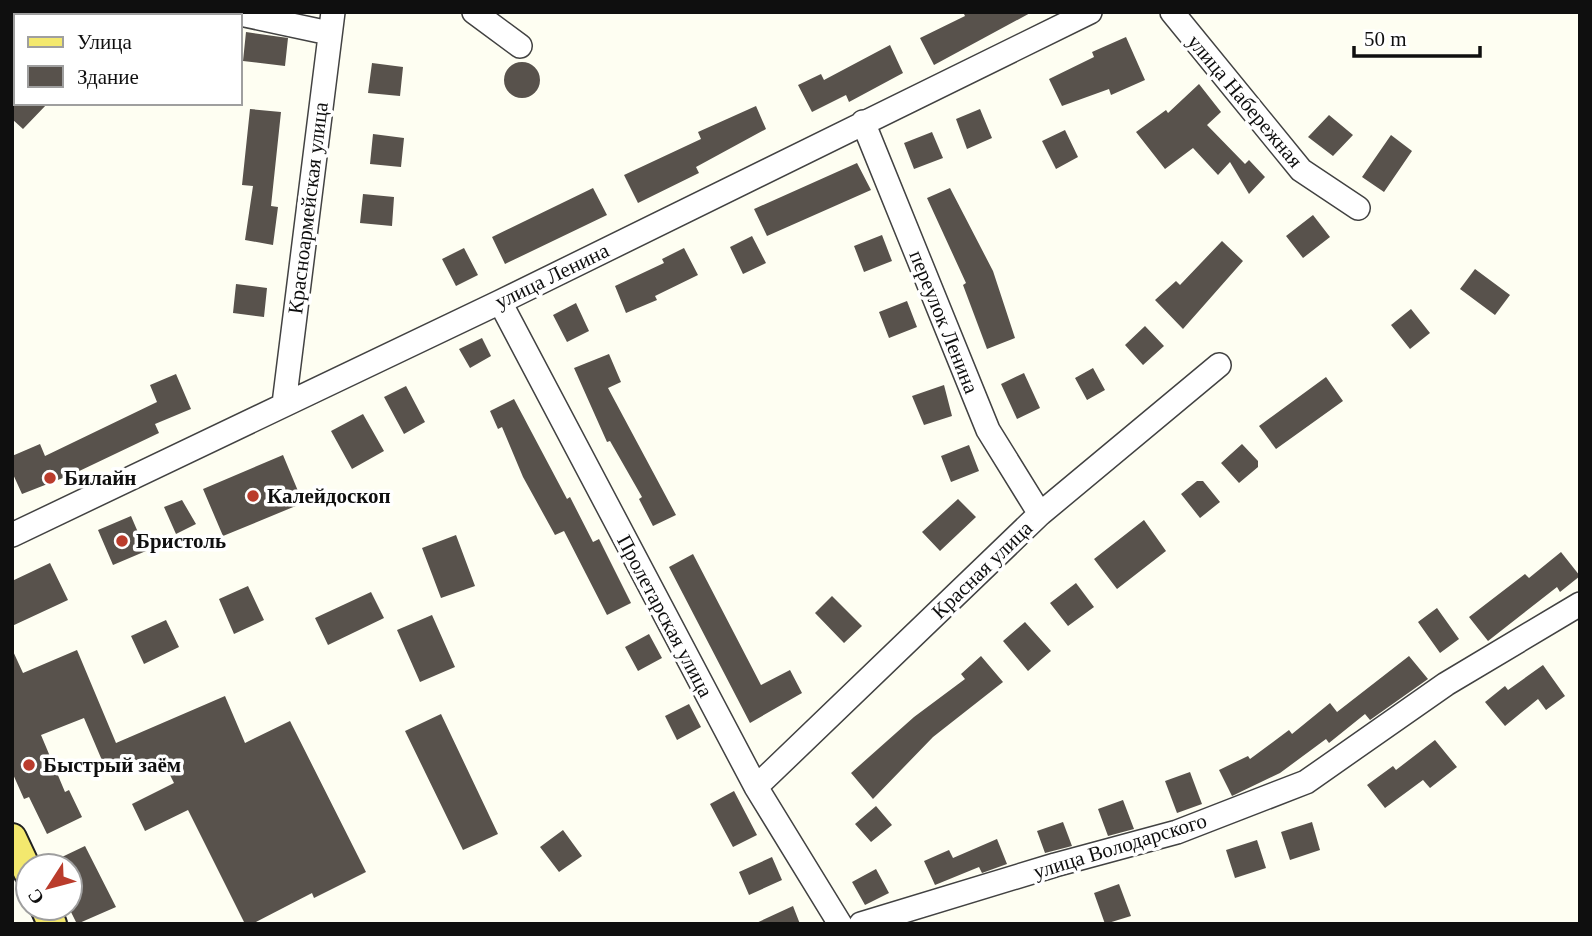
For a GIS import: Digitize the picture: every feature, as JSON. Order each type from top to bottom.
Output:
[{"type":"street","points":[[231,12],[331,23]]},
{"type":"street","points":[[474,12],[520,46]]},
{"type":"street","name":"улица Ленина","points":[[12,535],[500,302],[863,121],[1090,12]]},
{"type":"street","name":"улица Набережная","points":[[1172,12],[1301,170],[1358,208]]},
{"type":"street","name":"Красноармейская улица","points":[[284,404],[331,23]]},
{"type":"street","name":"переулок Ленина","points":[[863,121],[988,430],[1040,514]]},
{"type":"street","name":"Пролетарская улица","points":[[500,302],[756,787],[840,924]]},
{"type":"street","name":"Красная улица","points":[[756,787],[1040,514],[1219,365]]},
{"type":"street","name":"улица Володарского","points":[[861,924],[1055,865],[1177,832],[1306,782],[1446,684],[1580,604]]},
{"type":"building","points":[[963,12],[1032,12],[934,65],[920,38],[965,16]]},
{"type":"building","points":[[246,32],[288,38],[285,66],[243,61]]},
{"type":"building","points":[[1126,37],[1145,80],[1111,95],[1109,89],[1062,106],[1049,79],[1094,57],[1092,52]]},
{"type":"building","points":[[890,45],[903,73],[849,102],[846,95],[812,112],[798,85],[821,74],[824,80]]},
{"type":"building","points":[[522,62],[535,67],[540,80],[535,93],[522,98],[509,93],[504,80],[509,67]]},
{"type":"building","points":[[372,63],[403,67],[400,96],[368,93]]},
{"type":"building","points":[[1199,84],[1221,112],[1207,125],[1245,164],[1249,160],[1265,177],[1249,194],[1230,162],[1218,175],[1193,148],[1165,169],[1136,132],[1166,110],[1168,113]]},
{"type":"building","points":[[12,103],[46,105],[23,129],[12,119]]},
{"type":"building","points":[[756,106],[766,129],[696,167],[699,173],[638,203],[624,175],[701,139],[698,132]]},
{"type":"building","points":[[250,109],[281,112],[271,206],[278,207],[273,245],[245,240],[253,186],[242,185]]},
{"type":"building","points":[[980,109],[992,138],[967,149],[956,119]]},
{"type":"building","points":[[1329,115],[1353,135],[1333,156],[1308,137]]},
{"type":"building","points":[[1065,130],[1078,157],[1056,169],[1042,141]]},
{"type":"building","points":[[932,132],[943,158],[914,169],[904,143]]},
{"type":"building","points":[[373,134],[404,138],[401,167],[370,164]]},
{"type":"building","points":[[1391,135],[1412,151],[1384,192],[1362,177]]},
{"type":"building","points":[[857,163],[871,190],[767,236],[754,209]]},
{"type":"building","points":[[593,188],[607,215],[505,264],[492,237]]},
{"type":"building","points":[[950,188],[993,271],[1015,338],[987,349],[963,285],[966,283],[927,198]]},
{"type":"building","points":[[363,194],[394,197],[392,226],[360,223]]},
{"type":"building","points":[[1313,215],[1330,237],[1303,258],[1286,236]]},
{"type":"building","points":[[882,235],[892,261],[864,272],[854,246]]},
{"type":"building","points":[[752,236],[766,263],[743,274],[730,247]]},
{"type":"building","points":[[1222,241],[1243,261],[1183,329],[1155,300],[1176,281],[1180,285]]},
{"type":"building","points":[[464,248],[478,275],[456,286],[442,259]]},
{"type":"building","points":[[684,248],[698,275],[655,296],[657,300],[626,313],[615,286],[664,263],[662,259]]},
{"type":"building","points":[[1475,269],[1510,295],[1495,315],[1460,289]]},
{"type":"building","points":[[236,284],[267,288],[264,317],[233,313]]},
{"type":"building","points":[[907,301],[917,327],[889,338],[879,312]]},
{"type":"building","points":[[576,303],[589,331],[567,342],[553,315]]},
{"type":"building","points":[[1411,309],[1430,333],[1410,349],[1391,325]]},
{"type":"building","points":[[1145,326],[1164,346],[1143,365],[1125,345]]},
{"type":"building","points":[[482,338],[491,356],[470,368],[459,349]]},
{"type":"building","points":[[609,354],[621,382],[608,388],[676,515],[653,526],[639,499],[642,497],[610,441],[607,442],[574,368]]},
{"type":"building","points":[[1093,368],[1105,390],[1087,400],[1075,378]]},
{"type":"building","points":[[1024,373],[1040,408],[1017,419],[1001,384]]},
{"type":"building","points":[[176,374],[191,409],[155,424],[159,433],[73,474],[22,494],[12,472],[12,456],[40,444],[45,456],[157,402],[150,385]]},
{"type":"building","points":[[1326,377],[1343,401],[1276,449],[1259,426]]},
{"type":"building","points":[[944,385],[952,416],[924,425],[912,396]]},
{"type":"building","points":[[406,386],[425,422],[404,434],[384,397]]},
{"type":"building","points":[[514,399],[593,542],[599,539],[631,603],[607,615],[564,531],[555,535],[523,477],[502,427],[498,429],[490,411]]},
{"type":"building","points":[[363,414],[384,451],[352,469],[331,431]]},
{"type":"building","points":[[1242,444],[1258,461],[1258,467],[1239,483],[1221,463]]},
{"type":"building","points":[[969,445],[979,471],[951,482],[941,456]]},
{"type":"building","name":"Калейдоскоп","points":[[283,455],[303,503],[223,536],[203,489]]},
{"type":"building","points":[[1197,481],[1203,481],[1220,502],[1200,518],[1181,494]]},
{"type":"building","points":[[958,499],[976,517],[940,551],[922,532]]},
{"type":"building","points":[[182,500],[196,524],[176,534],[164,507]]},
{"type":"building","name":"Бристоль","points":[[131,516],[146,551],[113,565],[98,530]]},
{"type":"building","points":[[1144,520],[1166,551],[1117,589],[1094,559]]},
{"type":"building","points":[[456,535],[475,586],[441,598],[422,548]]},
{"type":"building","points":[[1561,552],[1580,576],[1560,592],[1557,587],[1488,641],[1469,617],[1525,574],[1529,578]]},
{"type":"building","points":[[693,554],[761,685],[790,670],[802,693],[750,723],[669,567]]},
{"type":"building","points":[[50,563],[68,600],[12,626],[12,581]]},
{"type":"building","points":[[1076,583],[1094,607],[1068,626],[1050,603]]},
{"type":"building","points":[[248,586],[264,620],[234,634],[219,599]]},
{"type":"building","points":[[371,592],[384,618],[328,645],[315,618]]},
{"type":"building","points":[[832,596],[862,626],[844,643],[815,613]]},
{"type":"building","points":[[1437,608],[1459,639],[1440,653],[1418,622]]},
{"type":"building","points":[[432,615],[455,667],[420,682],[397,630]]},
{"type":"building","points":[[166,620],[179,647],[144,664],[131,636]]},
{"type":"building","points":[[1025,622],[1051,651],[1028,671],[1003,641]]},
{"type":"building","points":[[649,634],[662,658],[638,671],[625,647]]},
{"type":"building","points":[[12,649],[23,673],[77,650],[116,743],[225,696],[245,743],[290,721],[366,872],[314,898],[312,893],[252,924],[245,924],[188,810],[145,831],[132,804],[174,783],[163,761],[141,770],[137,760],[107,772],[84,718],[41,735],[65,792],[69,790],[82,817],[47,834],[29,797],[24,799],[12,772]]},
{"type":"building","points":[[981,656],[1003,682],[933,737],[873,799],[851,773],[914,717],[965,679],[961,674]]},
{"type":"building","points":[[1409,656],[1428,679],[1370,720],[1365,714],[1329,743],[1326,739],[1280,773],[1232,796],[1219,770],[1248,756],[1250,759],[1289,730],[1292,734],[1330,703],[1337,712]]},
{"type":"building","points":[[1543,665],[1565,696],[1546,710],[1538,699],[1505,726],[1485,702],[1505,686],[1508,690]]},
{"type":"building","points":[[689,704],[701,727],[677,740],[665,716]]},
{"type":"building","points":[[441,714],[498,834],[463,850],[405,731]]},
{"type":"building","points":[[1435,740],[1457,767],[1430,788],[1423,780],[1385,808],[1367,785],[1393,766],[1396,770]]},
{"type":"building","points":[[1190,772],[1202,804],[1177,813],[1165,781]]},
{"type":"building","points":[[734,791],[757,835],[733,847],[710,804]]},
{"type":"building","points":[[1123,800],[1134,829],[1108,836],[1098,809]]},
{"type":"building","points":[[876,806],[892,825],[871,842],[855,824]]},
{"type":"building","points":[[1063,822],[1072,846],[1045,853],[1037,831]]},
{"type":"building","points":[[1312,822],[1320,850],[1290,860],[1281,832]]},
{"type":"building","points":[[563,830],[582,856],[559,872],[540,847]]},
{"type":"building","points":[[997,839],[1007,864],[982,873],[979,867],[935,885],[924,861],[949,850],[953,858]]},
{"type":"building","points":[[1257,840],[1266,868],[1235,878],[1226,850]]},
{"type":"building","points":[[85,846],[116,907],[84,921],[84,852],[72,852]]},
{"type":"building","points":[[772,857],[782,880],[749,895],[739,872]]},
{"type":"building","points":[[876,869],[889,893],[865,905],[852,882]]},
{"type":"building","points":[[1119,884],[1131,916],[1105,924],[1094,893]]},
{"type":"building","points":[[793,906],[800,924],[754,924]]},
{"type":"place","name":"Билайн","points":[[50,478]]},
{"type":"place","name":"Калейдоскоп","points":[[253,496]]},
{"type":"place","name":"Бристоль","points":[[122,541]]},
{"type":"place","name":"Быстрый заём","points":[[29,765]]}]
